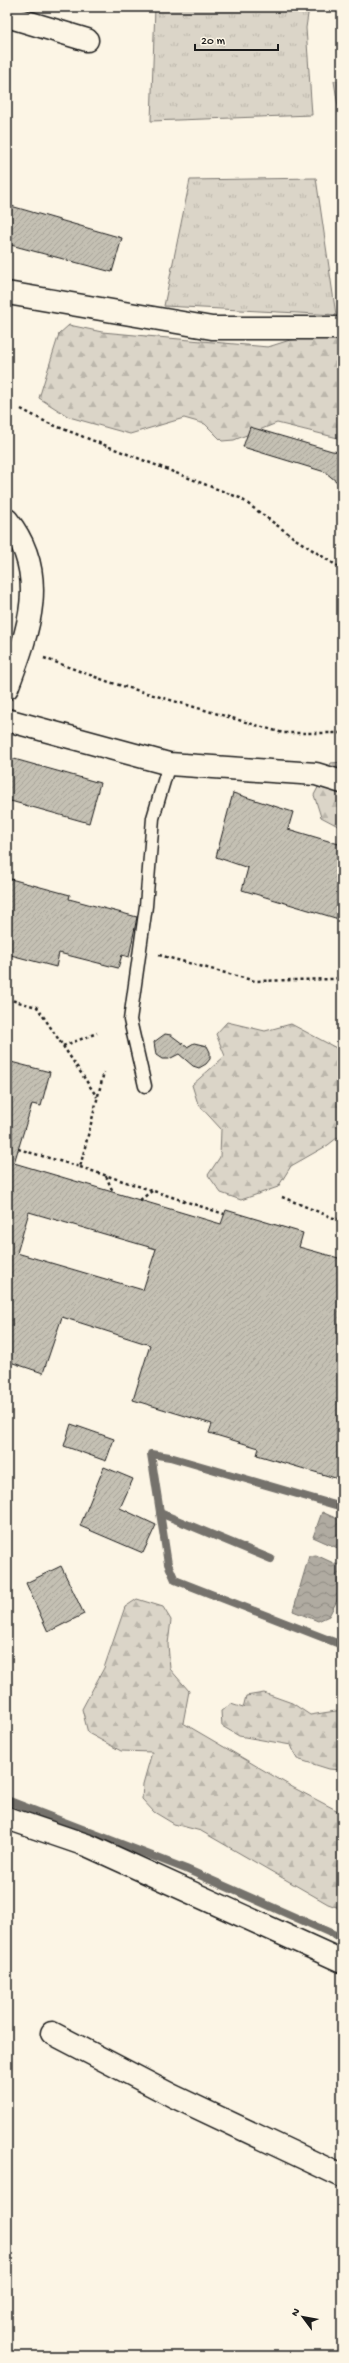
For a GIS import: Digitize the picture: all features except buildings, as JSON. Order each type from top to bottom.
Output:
[{"type":"street","points":[[7,16],[87,40]]},
{"type":"street","points":[[7,293],[212,328],[342,328]]},
{"type":"street","points":[[7,520],[18,533],[32,576],[30,620],[7,688]]},
{"type":"street","points":[[7,720],[169,764],[316,774],[342,782]]},
{"type":"street","points":[[7,1818],[89,1846],[342,1961]]},
{"type":"street","points":[[52,2033],[172,2096],[342,2176]]},
{"type":"lane","points":[[145,1086],[130,1020],[146,906],[153,818],[169,764]]},
{"type":"path","points":[[21,409],[48,424],[240,498],[297,540],[342,569]]},
{"type":"path","points":[[21,650],[109,682],[283,733],[342,733]]},
{"type":"path","points":[[139,951],[169,957],[255,981],[334,980],[342,977]]},
{"type":"path","points":[[7,999],[37,1007],[97,1097]]},
{"type":"path","points":[[63,1046],[97,1033]]},
{"type":"path","points":[[80,1167],[104,1072]]},
{"type":"path","points":[[18,1149],[106,1175],[224,1214]]},
{"type":"path","points":[[106,1175],[112,1192]]},
{"type":"path","points":[[140,1200],[152,1190]]},
{"type":"path","points":[[282,1197],[336,1219],[342,1219]]},
{"type":"green space","points":[[155,7],[309,7],[306,28],[312,115],[151,121]]},
{"type":"green space","points":[[342,80],[342,132],[334,81]]},
{"type":"green space","points":[[316,178],[336,315],[164,306],[190,180]]},
{"type":"green space","points":[[69,325],[102,332],[268,347],[290,340],[342,335],[342,439],[277,423],[234,440],[222,441],[205,424],[184,418],[130,434],[69,417],[39,398],[59,334]]},
{"type":"green space","points":[[342,762],[342,825],[338,826],[321,817],[314,795],[331,763]]},
{"type":"green space","points":[[227,1022],[265,1031],[291,1024],[342,1051],[342,1134],[328,1145],[291,1166],[278,1187],[241,1200],[221,1193],[208,1175],[220,1157],[221,1129],[198,1104],[192,1085],[225,1056],[216,1034]]},
{"type":"green space","points":[[137,1599],[163,1607],[171,1620],[168,1644],[170,1669],[189,1691],[183,1723],[294,1788],[342,1813],[342,1909],[328,1904],[201,1831],[174,1824],[154,1812],[142,1799],[143,1784],[152,1752],[121,1751],[88,1733],[82,1709],[104,1668],[125,1607]]},
{"type":"green space","points":[[264,1693],[292,1703],[310,1715],[342,1710],[342,1770],[329,1769],[297,1759],[291,1745],[239,1736],[222,1726],[221,1711],[231,1704],[243,1708],[246,1696]]},
{"type":"water","points":[[322,1512],[342,1521],[342,1550],[313,1537]]},
{"type":"water","points":[[316,1555],[342,1567],[342,1591],[329,1616],[318,1621],[293,1611],[309,1556]]},
{"type":"waterway","points":[[342,1507],[170,1457],[151,1454],[168,1564],[175,1580],[342,1645]]},
{"type":"waterway","points":[[160,1513],[271,1559]]},
{"type":"waterway","points":[[7,1800],[186,1869],[342,1938]]}]
